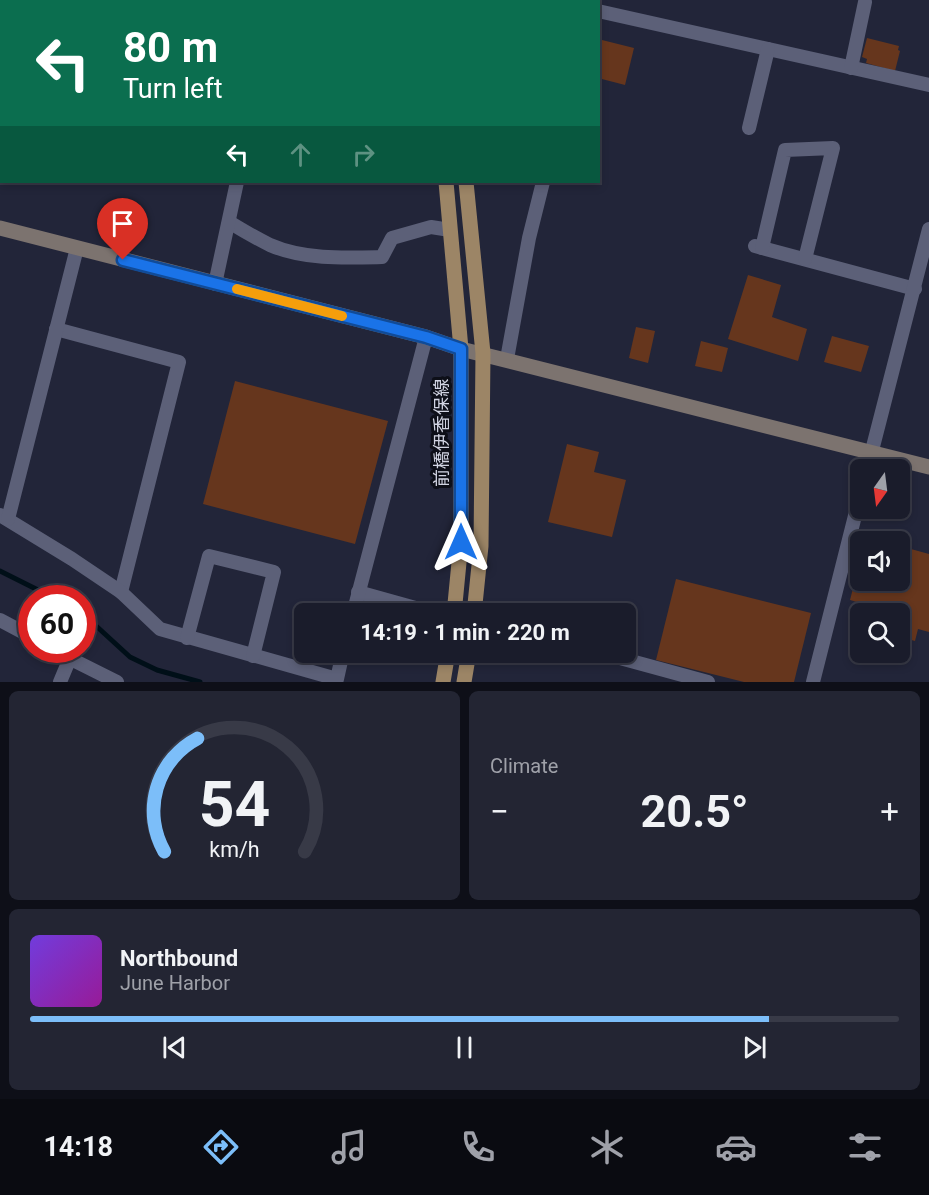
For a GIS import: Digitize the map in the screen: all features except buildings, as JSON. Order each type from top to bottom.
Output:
[{"type":"main road","name":"前橋伊香保線","points":[[446,183],[461,349],[461,542],[455,603]]},
{"type":"main road","points":[[466,183],[483,353],[480,546],[475,603]]},
{"type":"main road","points":[[443,682],[446,663]]},
{"type":"main road","points":[[464,682],[467,663]]},
{"type":"street","points":[[851,68],[865,2]]},
{"type":"street","points":[[600,11],[929,85]]},
{"type":"street","points":[[749,128],[768,49]]},
{"type":"street","points":[[805,259],[833,148],[785,150],[758,247],[915,289]]},
{"type":"street","points":[[215,284],[237,183]]},
{"type":"street","points":[[507,359],[529,238],[543,183]]},
{"type":"street","points":[[229,222],[271,246],[300,254],[351,258],[382,257],[392,238],[431,227],[450,230]]},
{"type":"street","points":[[0,228],[426,337],[461,349],[929,466]]},
{"type":"street","points":[[869,459],[915,289],[925,268],[929,229]]},
{"type":"street","points":[[77,248],[4,517],[122,592],[160,629],[337,680],[341,663]]},
{"type":"street","points":[[56,329],[179,362],[122,592]]},
{"type":"street","points":[[356,603],[426,337]]},
{"type":"street","points":[[813,682],[854,519]]},
{"type":"street","points":[[187,638],[209,556],[274,572],[253,656]]},
{"type":"street","points":[[358,592],[398,603]]},
{"type":"street","points":[[0,620],[18,630]]},
{"type":"street","points":[[636,662],[708,682]]},
{"type":"street","points":[[60,682],[68,663]]},
{"type":"street","points":[[80,663],[117,682]]},
{"type":"waterway","points":[[0,571],[28,585]]},
{"type":"waterway","points":[[96,626],[130,657],[157,670],[200,682]]},
{"type":"slow traffic","points":[[237,289],[342,316]]},
{"type":"route","points":[[123,260],[426,337],[461,349],[461,542]]}]
